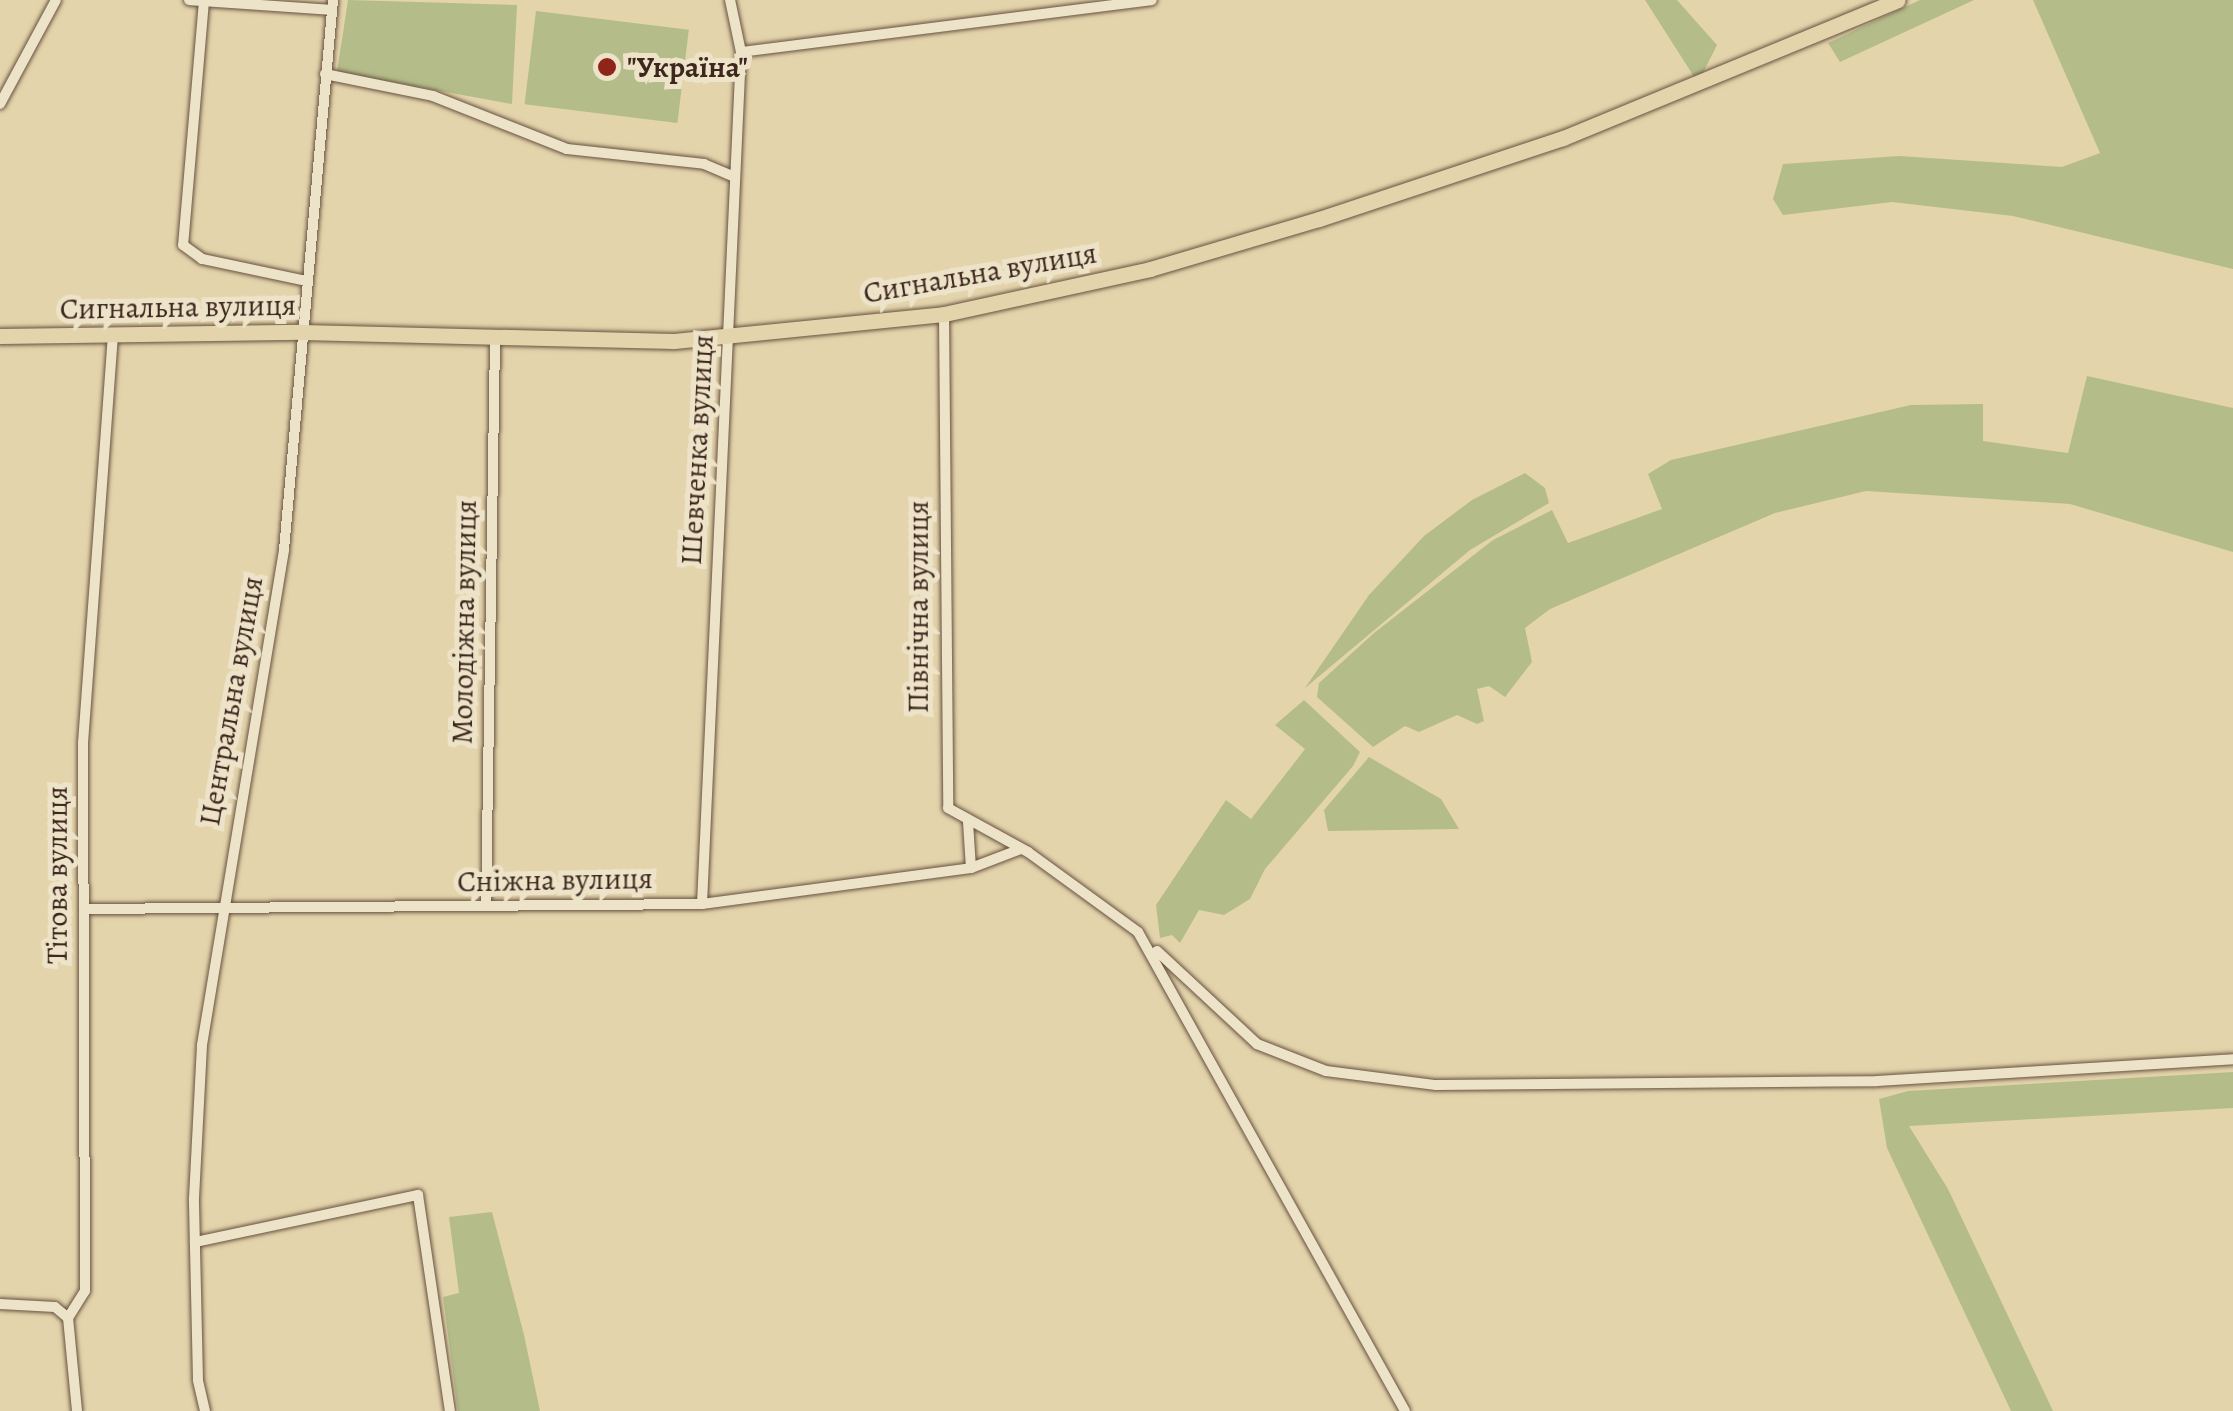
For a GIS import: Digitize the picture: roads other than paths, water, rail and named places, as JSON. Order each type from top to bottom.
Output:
[{"type":"main road","name":"Сигнальна вулиця","points":[[0,336],[302,332],[495,339],[728,337],[944,314],[1150,269],[1318,219],[1563,138],[1898,0]]},
{"type":"street","points":[[0,104],[56,0]]},
{"type":"street","points":[[189,0],[333,5]]},
{"type":"street","name":"Шевченка вулиця","points":[[702,904],[741,52],[730,0]]},
{"type":"street","points":[[741,52],[1152,0]]},
{"type":"street","points":[[204,2],[183,245],[202,259],[306,282]]},
{"type":"street","name":"Центральна вулиця","points":[[205,1411],[198,1380],[195,1242],[202,1045],[220,907],[284,550],[333,5]]},
{"type":"street","points":[[325,74],[433,96],[567,149],[704,164],[734,177]]},
{"type":"street","name":"Північна вулиця","points":[[944,314],[944,792],[948,808],[968,822]]},
{"type":"street","name":"Тітова вулиця","points":[[78,1411],[68,1318],[85,1290],[83,742],[113,334]]},
{"type":"street","name":"Молодіжна вулиця","points":[[486,906],[495,339]]},
{"type":"street","points":[[968,822],[1025,851],[1138,932],[1257,1044],[1326,1072],[1436,1085],[1877,1081],[2233,1059]]},
{"type":"street","points":[[968,822],[971,868]]},
{"type":"street","name":"Сніжна вулиця","points":[[84,909],[702,904],[971,868],[1025,851]]},
{"type":"street","points":[[1138,932],[1405,1411]]},
{"type":"street","points":[[195,1242],[418,1195],[450,1411]]},
{"type":"street","points":[[0,1304],[54,1306],[68,1318]]},
{"type":"place","name":"\"Україна\"","points":[[607,67]]}]
